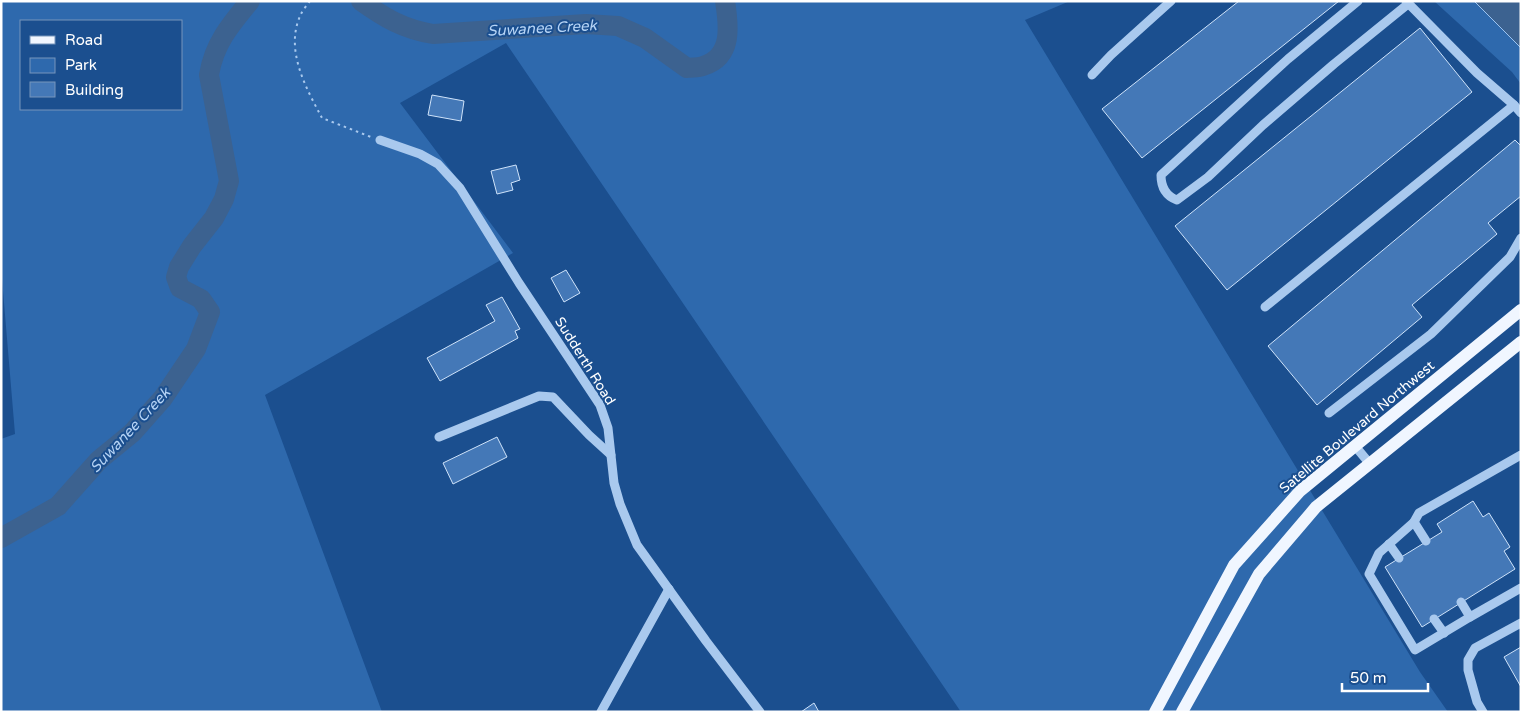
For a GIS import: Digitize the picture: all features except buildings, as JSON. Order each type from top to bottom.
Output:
[{"type":"main road","name":"Satellite Boulevard Northwest","points":[[1155,712],[1234,565],[1300,491],[1521,310]]},
{"type":"main road","points":[[1182,712],[1259,574],[1316,508],[1521,342]]},
{"type":"street","points":[[1092,75],[1111,55],[1171,1]]},
{"type":"street","points":[[1358,1],[1288,59],[1160,175],[1160,184],[1171,198],[1178,200],[1208,177],[1277,113],[1407,2],[1477,73],[1521,113]]},
{"type":"street","points":[[1265,307],[1514,105]]},
{"type":"street","name":"Sudderth Road","points":[[380,140],[420,154],[438,164],[460,188],[519,283],[600,405],[608,428],[614,483],[620,504],[637,545],[760,712]]},
{"type":"street","points":[[1329,414],[1431,334],[1510,257],[1521,238]]},
{"type":"street","points":[[439,437],[540,396],[553,397],[588,435],[611,455]]},
{"type":"street","points":[[1355,446],[1370,464]]},
{"type":"street","points":[[1521,455],[1419,513],[1414,522],[1379,554],[1369,574],[1415,650],[1521,588]]},
{"type":"street","points":[[1414,522],[1426,541]]},
{"type":"street","points":[[1389,544],[1399,558]]},
{"type":"street","points":[[601,712],[669,589]]},
{"type":"street","points":[[1461,602],[1470,617]]},
{"type":"street","points":[[1434,618],[1444,633]]},
{"type":"street","points":[[1483,712],[1477,702],[1468,670],[1468,660],[1475,648],[1521,623]]},
{"type":"path","points":[[310,1],[300,14],[294,39],[298,64],[304,84],[322,118],[380,140]]},
{"type":"green space","points":[[1,1],[1070,1],[1025,20],[1420,672],[1448,712],[961,712],[506,43],[400,103],[513,253],[265,395],[382,712],[1,712],[1,439],[15,434],[1,267]]},
{"type":"green space","points":[[1434,1],[1521,1],[1521,84],[1512,72]]},
{"type":"shaded area","points":[[1474,1],[1521,1],[1521,48]]},
{"type":"waterway","name":"Suwanee Creek","points":[[1,538],[58,506],[99,460],[132,433],[163,398],[196,349],[210,312],[201,299],[180,288],[176,277],[179,267],[192,246],[214,218],[224,199],[229,181],[209,75],[219,44],[250,1]]},
{"type":"waterway","name":"Suwanee Creek","points":[[361,1],[395,22],[412,29],[433,34],[586,24],[618,26],[645,38],[687,68],[701,67],[713,62],[720,56],[727,40],[728,30],[725,1]]}]
